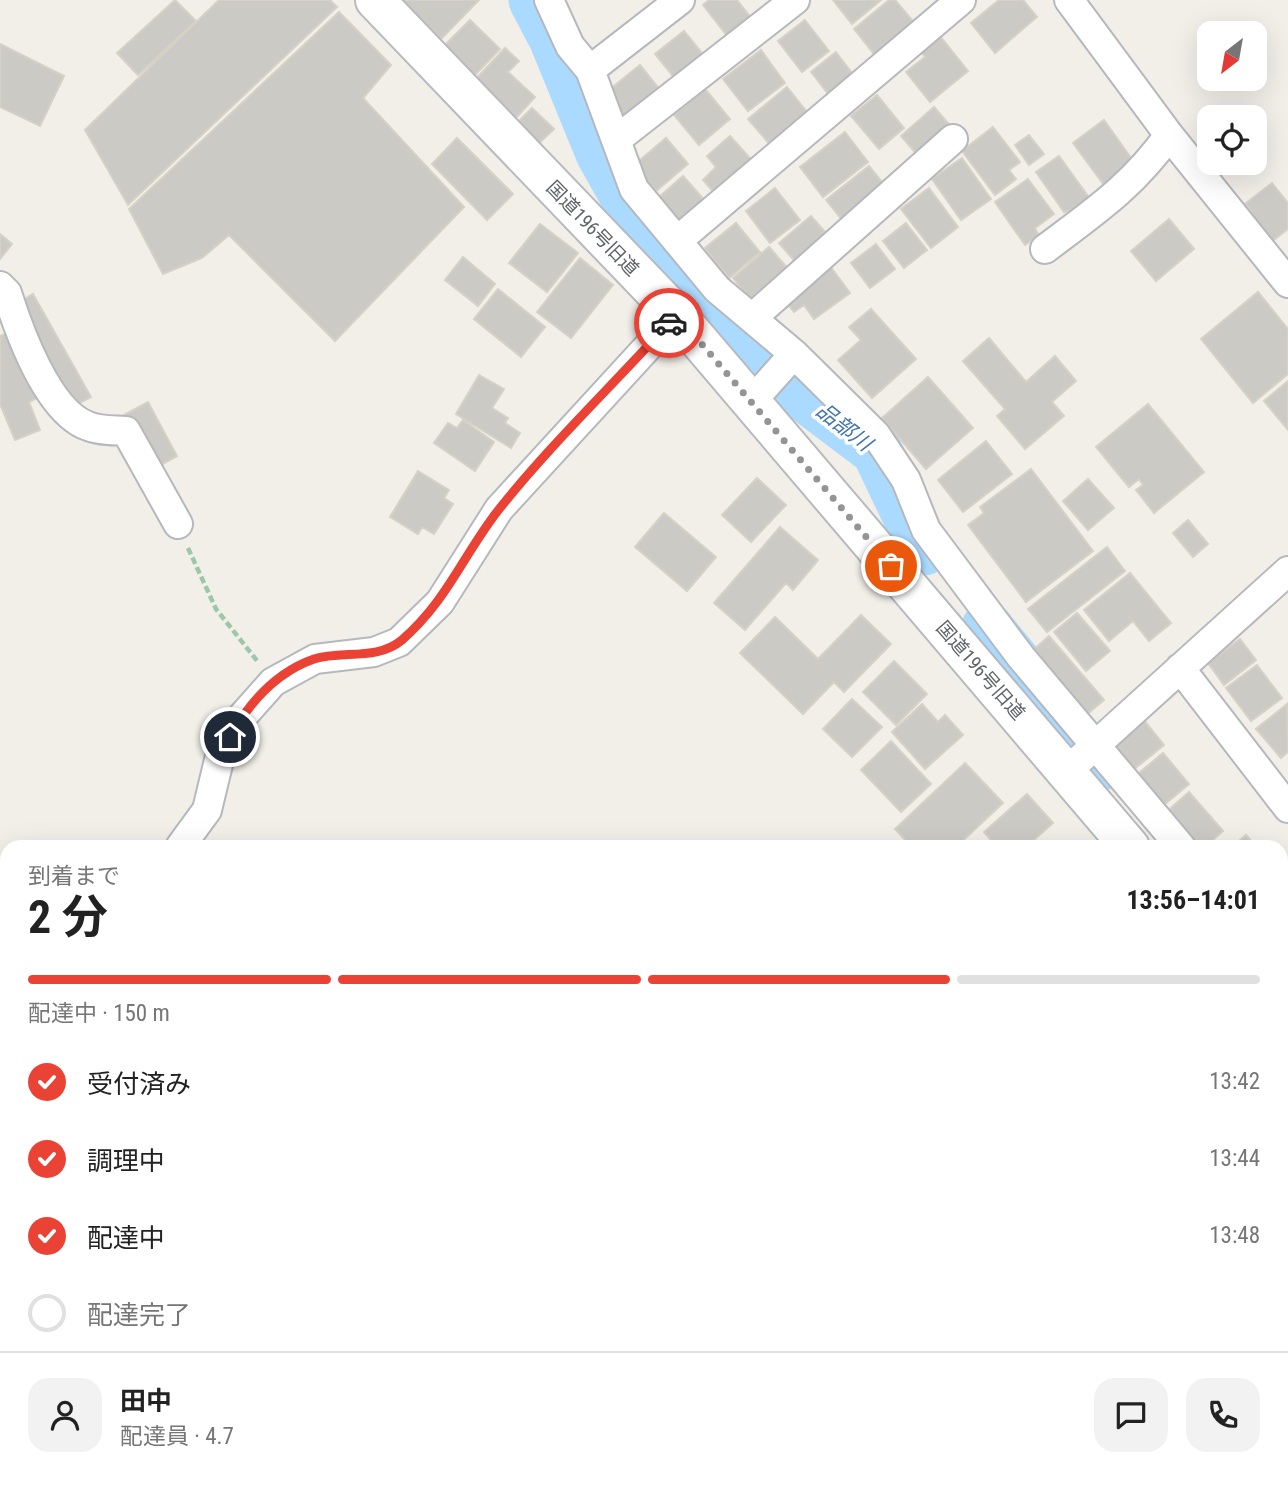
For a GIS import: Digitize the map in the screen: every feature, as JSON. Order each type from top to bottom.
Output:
[{"type":"street","name":"国道196号旧道","points":[[375,0],[677,315],[1124,840]]},
{"type":"street","points":[[550,0],[570,46],[590,70],[634,189],[717,289],[794,354],[876,435],[906,480],[926,530],[1021,657],[1175,840]]},
{"type":"street","points":[[590,70],[680,0]]},
{"type":"street","points":[[616,140],[794,0]]},
{"type":"street","points":[[677,241],[961,0]]},
{"type":"street","points":[[1069,0],[1169,135],[1279,253],[1288,284]]},
{"type":"street","points":[[1045,249],[1102,208],[1149,164],[1169,135]]},
{"type":"street","points":[[752,318],[953,139]]},
{"type":"street","points":[[0,286],[7,293],[26,351],[69,416],[89,427],[126,431],[178,524]]},
{"type":"street","points":[[185,840],[207,810],[220,756],[241,718],[273,682],[315,659],[374,652],[399,642],[440,602],[499,509],[677,315]]},
{"type":"street","points":[[752,401],[794,354]]},
{"type":"street","points":[[1067,771],[1288,570]]},
{"type":"street","points":[[1180,668],[1288,808]]},
{"type":"path","points":[[178,524],[216,608],[273,682]]},
{"type":"building","points":[[175,0],[196,21],[138,75],[117,53]]},
{"type":"building","points":[[219,0],[330,0],[337,7],[128,205],[85,130]]},
{"type":"building","points":[[401,0],[479,0],[441,39]]},
{"type":"building","points":[[709,0],[737,0],[756,24],[732,42],[703,5]]},
{"type":"building","points":[[833,0],[881,0],[852,24]]},
{"type":"building","points":[[889,0],[895,0],[917,26],[878,59],[854,29]]},
{"type":"building","points":[[999,0],[1023,0],[1037,17],[995,53],[971,23]]},
{"type":"building","points":[[339,12],[391,65],[363,98],[464,207],[335,341],[229,235],[202,258],[163,274],[129,209]]},
{"type":"building","points":[[470,20],[500,49],[473,77],[443,47]]},
{"type":"building","points":[[805,20],[829,51],[802,72],[778,41]]},
{"type":"building","points":[[684,31],[706,58],[677,81],[655,54]]},
{"type":"building","points":[[940,36],[968,71],[930,102],[906,72],[925,57],[921,52]]},
{"type":"building","points":[[0,44],[64,76],[40,126],[0,107]]},
{"type":"building","points":[[505,48],[519,61],[508,72],[535,97],[515,119],[474,81]]},
{"type":"building","points":[[761,50],[785,83],[748,111],[723,79]]},
{"type":"building","points":[[836,52],[855,77],[830,96],[811,72]]},
{"type":"building","points":[[640,65],[665,96],[627,125],[603,95]]},
{"type":"building","points":[[787,87],[811,117],[773,148],[748,119]]},
{"type":"building","points":[[705,89],[730,119],[699,145],[674,115]]},
{"type":"building","points":[[877,95],[904,128],[879,149],[851,116]]},
{"type":"building","points":[[934,107],[953,129],[920,158],[901,136]]},
{"type":"building","points":[[532,108],[554,129],[535,147],[514,126]]},
{"type":"building","points":[[1104,120],[1134,162],[1104,185],[1073,143]]},
{"type":"building","points":[[993,127],[1020,162],[1009,170],[1016,179],[995,195],[962,151]]},
{"type":"building","points":[[845,132],[868,162],[823,197],[800,167]]},
{"type":"building","points":[[1029,135],[1044,154],[1029,165],[1015,145]]},
{"type":"building","points":[[730,136],[756,165],[719,198],[703,180],[716,167],[707,156]]},
{"type":"building","points":[[457,138],[513,194],[487,220],[432,164]]},
{"type":"building","points":[[666,138],[688,164],[656,191],[634,165]]},
{"type":"building","points":[[1059,156],[1093,203],[1064,212],[1036,172]]},
{"type":"building","points":[[962,158],[991,199],[961,220],[932,179]]},
{"type":"building","points":[[869,166],[886,187],[843,221],[826,200]]},
{"type":"building","points":[[683,176],[707,203],[682,224],[659,197]]},
{"type":"building","points":[[1028,179],[1054,214],[1035,228],[1039,236],[1025,245],[995,202]]},
{"type":"building","points":[[1272,183],[1288,203],[1288,229],[1266,246],[1245,218],[1252,212],[1245,204]]},
{"type":"building","points":[[775,188],[800,220],[770,243],[746,211]]},
{"type":"building","points":[[929,188],[958,227],[931,248],[901,209]]},
{"type":"building","points":[[811,216],[831,239],[799,266],[779,243]]},
{"type":"building","points":[[1169,219],[1194,249],[1156,281],[1131,251]]},
{"type":"building","points":[[736,223],[760,252],[729,278],[705,248]]},
{"type":"building","points":[[906,223],[927,250],[904,268],[883,241]]},
{"type":"building","points":[[540,224],[578,253],[547,292],[509,263]]},
{"type":"building","points":[[0,234],[12,244],[0,259]]},
{"type":"building","points":[[876,244],[895,269],[870,288],[851,263]]},
{"type":"building","points":[[769,247],[790,271],[753,303],[733,278]]},
{"type":"building","points":[[463,257],[495,284],[478,306],[445,280]]},
{"type":"building","points":[[580,258],[613,285],[571,338],[537,312]]},
{"type":"building","points":[[830,266],[850,293],[814,319],[804,305],[794,312],[784,300]]},
{"type":"building","points":[[498,289],[545,327],[521,357],[474,319]]},
{"type":"building","points":[[1258,292],[1288,329],[1288,374],[1253,403],[1201,339]]},
{"type":"building","points":[[33,294],[91,397],[74,406],[16,304]]},
{"type":"building","points":[[871,309],[916,359],[872,398],[838,360],[861,340],[849,327]]},
{"type":"building","points":[[9,332],[37,398],[29,402],[40,430],[15,440],[0,404],[0,336]]},
{"type":"building","points":[[989,338],[1026,382],[1055,356],[1076,381],[1052,402],[1064,416],[1025,449],[997,416],[1005,409],[963,361]]},
{"type":"building","points":[[479,375],[504,389],[492,408],[508,418],[505,423],[520,433],[511,448],[456,414]]},
{"type":"building","points":[[928,377],[973,428],[926,469],[882,418]]},
{"type":"building","points":[[1288,381],[1288,430],[1264,401]]},
{"type":"building","points":[[148,402],[177,456],[154,469],[124,415]]},
{"type":"building","points":[[1148,404],[1204,472],[1154,513],[1136,490],[1143,485],[1139,479],[1129,487],[1096,447]]},
{"type":"building","points":[[463,420],[494,442],[475,471],[434,443],[448,423],[457,428]]},
{"type":"building","points":[[986,441],[1012,474],[963,512],[938,480]]},
{"type":"building","points":[[1031,469],[1093,551],[1026,602],[968,525],[984,513],[980,507]]},
{"type":"building","points":[[418,471],[449,490],[444,498],[453,504],[434,534],[422,527],[418,534],[390,517]]},
{"type":"building","points":[[757,478],[786,505],[751,542],[722,515]]},
{"type":"building","points":[[1088,479],[1114,508],[1088,530],[1063,501]]},
{"type":"building","points":[[664,513],[716,557],[687,591],[635,547]]},
{"type":"building","points":[[1188,520],[1208,544],[1193,557],[1173,533]]},
{"type":"building","points":[[780,527],[818,560],[793,590],[786,583],[745,630],[714,603]]},
{"type":"building","points":[[1107,547],[1125,571],[1047,632],[1028,609]]},
{"type":"building","points":[[1130,573],[1171,623],[1149,641],[1133,621],[1109,641],[1084,610]]},
{"type":"building","points":[[1077,613],[1110,651],[1086,671],[1054,632]]},
{"type":"building","points":[[861,615],[891,644],[844,692],[834,682],[803,714],[740,653],[775,617],[818,659]]},
{"type":"building","points":[[1049,636],[1104,700],[1085,716],[1031,652]]},
{"type":"building","points":[[1240,639],[1256,660],[1224,685],[1208,663]]},
{"type":"building","points":[[894,661],[927,694],[896,725],[863,692]]},
{"type":"building","points":[[1257,665],[1282,698],[1251,721],[1226,688]]},
{"type":"building","points":[[852,699],[882,727],[852,757],[823,729]]},
{"type":"building","points":[[922,704],[938,722],[945,715],[963,735],[925,769],[892,732]]},
{"type":"building","points":[[1287,704],[1288,752],[1281,758],[1256,729]]},
{"type":"building","points":[[1139,714],[1164,745],[1133,770],[1108,739]]},
{"type":"building","points":[[891,741],[931,784],[901,812],[861,770]]},
{"type":"building","points":[[1163,753],[1189,784],[1159,809],[1133,778]]},
{"type":"building","points":[[965,763],[1003,803],[963,840],[905,840],[895,829]]},
{"type":"building","points":[[1189,792],[1223,831],[1213,840],[1187,840],[1164,814]]},
{"type":"building","points":[[1027,794],[1053,823],[1034,840],[991,840],[984,832]]},
{"type":"waterway","name":"品部川","points":[[534,0],[554,38],[601,153],[630,205],[759,362],[877,451],[924,550]]},
{"type":"waterway","name":"品部川","points":[[987,627],[1019,666],[1027,689],[1099,766]]},
{"type":"way so far","points":[[669,323],[677,315],[891,566]]},
{"type":"route","points":[[230,737],[241,718],[273,682],[315,659],[374,652],[399,642],[440,602],[499,509],[669,323]]}]
